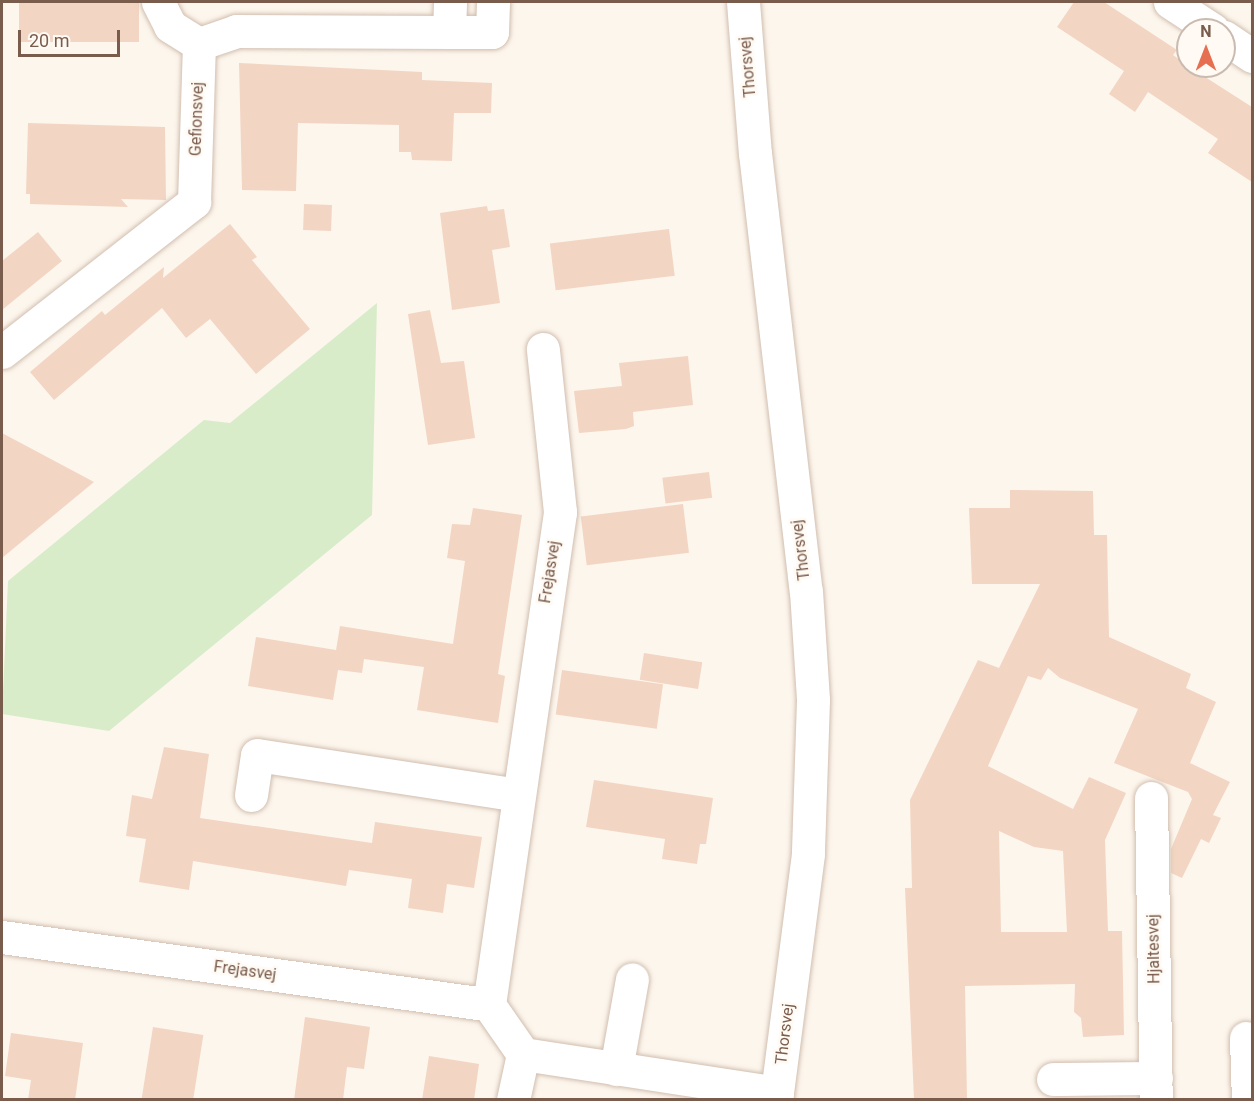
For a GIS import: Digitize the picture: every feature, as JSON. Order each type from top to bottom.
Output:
[{"type":"street","points":[[158,2],[170,26],[199,44],[236,31],[449,17],[492,32],[493,2]]},
{"type":"street","name":"Thorsvej","points":[[743,2],[755,153],[806,591],[813,700],[808,854],[776,1096]]},
{"type":"street","points":[[1170,2],[1195,18]]},
{"type":"street","name":"Gefionsvej","points":[[2,352],[194,202],[199,44]]},
{"type":"street","points":[[1236,45],[1252,56]]},
{"type":"street","name":"Frejasvej","points":[[2,937],[489,1005],[517,795],[560,512],[543,349]]},
{"type":"street","points":[[251,795],[257,755],[517,795]]},
{"type":"street","name":"Hjaltesvej","points":[[1152,798],[1156,1089]]},
{"type":"street","points":[[616,1069],[632,979]]},
{"type":"street","points":[[489,1005],[523,1054],[776,1096]]},
{"type":"street","points":[[1246,1038],[1248,1100]]},
{"type":"street","points":[[513,1100],[523,1054]]},
{"type":"street","points":[[1053,1079],[1156,1089]]},
{"type":"green space","points":[[377,303],[372,515],[109,731],[2,714],[8,581],[204,420],[230,423]]},
{"type":"building","points":[[19,2],[139,2],[139,42],[19,42]]},
{"type":"building","points":[[1074,2],[1104,2],[1176,49],[1173,55],[1176,57],[1176,78],[1207,78],[1252,107],[1252,182],[1208,153],[1218,139],[1148,92],[1135,112],[1109,94],[1124,71],[1057,27]]},
{"type":"building","points":[[239,63],[422,72],[422,80],[492,83],[491,113],[454,113],[452,161],[412,160],[411,152],[399,152],[399,125],[298,123],[296,191],[242,190]]},
{"type":"building","points":[[28,123],[165,127],[166,200],[121,199],[128,207],[30,204],[30,194],[26,194]]},
{"type":"building","points":[[304,204],[332,205],[331,231],[303,230]]},
{"type":"building","points":[[487,206],[488,211],[504,209],[510,247],[492,250],[500,303],[452,310],[440,213]]},
{"type":"building","points":[[230,224],[257,257],[252,260],[310,329],[256,374],[210,319],[186,338],[162,308],[54,400],[30,372],[102,311],[105,315],[164,267],[163,278]]},
{"type":"building","points":[[669,229],[675,276],[556,290],[550,244]]},
{"type":"building","points":[[38,232],[62,261],[2,310],[2,261]]},
{"type":"building","points":[[430,310],[441,363],[464,361],[475,438],[428,445],[408,314]]},
{"type":"building","points":[[688,356],[693,405],[633,412],[634,426],[626,429],[579,433],[574,391],[622,386],[619,363]]},
{"type":"building","points":[[2,433],[94,482],[2,558]]},
{"type":"building","points":[[709,472],[712,498],[666,504],[662,478]]},
{"type":"building","points":[[1010,490],[1093,491],[1094,535],[1107,535],[1109,637],[1191,674],[1186,688],[1216,702],[1190,763],[1230,782],[1213,815],[1221,818],[1209,843],[1201,839],[1182,878],[1171,873],[1171,849],[1192,799],[1188,792],[1114,763],[1138,709],[1060,678],[1048,668],[1041,680],[1028,676],[988,766],[1073,809],[1089,777],[1126,793],[1105,840],[1108,931],[1122,931],[1124,1035],[1083,1037],[1081,1018],[1074,1012],[1075,984],[965,986],[967,1100],[914,1100],[905,888],[912,888],[910,800],[978,660],[999,668],[1040,584],[972,584],[969,508],[1010,508]],"holes":[[[999,831],[1034,847],[1063,851],[1067,932],[1001,932]]]},
{"type":"building","points":[[683,504],[689,553],[587,565],[581,517]]},
{"type":"building","points":[[473,508],[522,515],[498,674],[505,676],[498,723],[417,710],[424,667],[364,659],[362,673],[338,670],[333,700],[248,686],[256,637],[336,650],[340,626],[453,644],[465,561],[447,558],[452,524],[470,525]]},
{"type":"building","points":[[644,653],[702,662],[698,689],[640,680]]},
{"type":"building","points":[[562,670],[663,684],[657,729],[556,715]]},
{"type":"building","points":[[164,747],[209,754],[200,818],[372,843],[375,822],[482,837],[474,888],[447,884],[443,913],[408,908],[412,879],[349,870],[346,886],[193,861],[189,890],[139,882],[146,839],[126,836],[132,795],[152,799]]},
{"type":"building","points":[[594,780],[713,798],[706,844],[700,844],[697,864],[662,859],[665,839],[586,827]]},
{"type":"building","points":[[305,1017],[370,1027],[364,1069],[347,1067],[343,1100],[294,1100]]},
{"type":"building","points":[[153,1027],[203,1035],[193,1100],[141,1100]]},
{"type":"building","points":[[11,1033],[83,1043],[75,1100],[28,1100],[31,1080],[5,1076]]},
{"type":"building","points":[[429,1056],[479,1064],[474,1100],[422,1100]]}]
